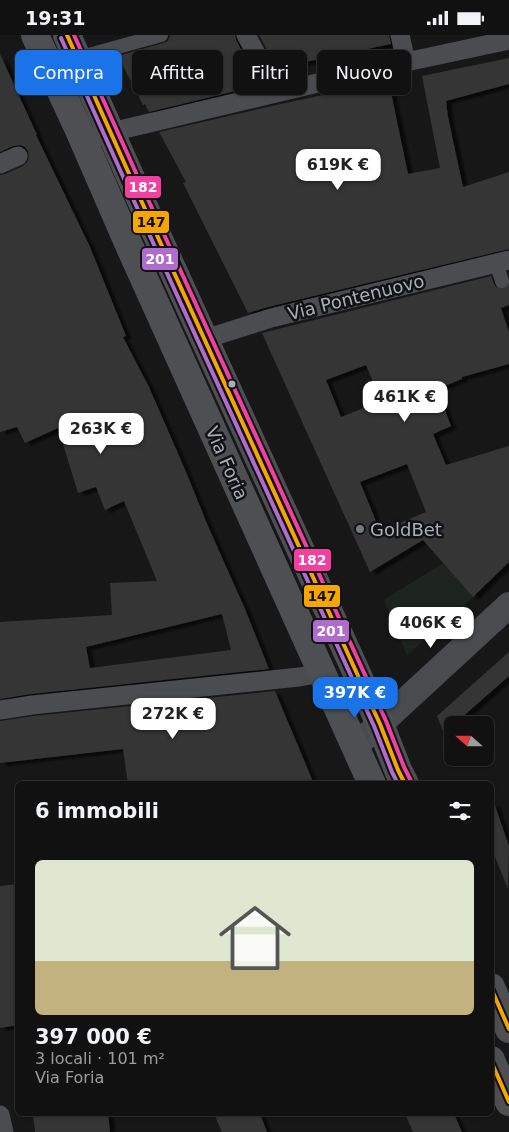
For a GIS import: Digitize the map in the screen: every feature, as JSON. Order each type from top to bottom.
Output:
[{"type":"main road","name":"Via Foria","points":[[35,35],[371,781]]},
{"type":"main road","name":"Via Foria","points":[[72,46],[380,724],[404,781]]},
{"type":"main road","points":[[356,745],[509,605]]},
{"type":"main road","points":[[494,994],[509,1029]]},
{"type":"main road","points":[[494,1067],[509,1102]]},
{"type":"street","points":[[72,46],[161,35]]},
{"type":"street","points":[[246,35],[254,50]]},
{"type":"street","points":[[400,35],[403,50]]},
{"type":"street","points":[[411,61],[509,41]]},
{"type":"street","points":[[83,141],[111,132],[265,95]]},
{"type":"street","points":[[0,163],[18,156]]},
{"type":"street","name":"Via Pontenuovo","points":[[205,339],[271,318],[502,268]]},
{"type":"street","points":[[0,710],[323,673]]},
{"type":"street","points":[[0,1115],[4,1132]]},
{"type":"shaded area","points":[[443,563],[473,597],[407,655],[384,600]]},
{"type":"building","points":[[170,35],[235,35],[241,50],[233,50],[233,92],[223,94],[223,50],[139,50],[168,41]]},
{"type":"building","points":[[259,35],[389,35],[391,44],[362,50],[317,50],[317,60],[307,62],[307,50],[267,50]]},
{"type":"building","points":[[132,52],[132,83],[122,64],[122,55]]},
{"type":"building","points":[[0,54],[15,87],[15,95],[19,95],[90,247],[126,336],[123,337],[149,387],[269,669],[31,694],[0,699],[0,622],[112,615],[110,583],[157,581],[124,501],[105,510],[96,487],[78,493],[58,428],[25,443],[17,427],[0,432],[0,175],[23,166],[29,157],[25,147],[20,145],[0,152]],"holes":[[[222,614],[231,650],[90,668],[86,647]]]},
{"type":"building","points":[[509,58],[509,84],[446,101],[463,187],[509,172],[509,249],[248,313],[183,183],[186,182],[159,132],[323,95],[392,95],[408,174],[440,168],[422,76]]},
{"type":"building","points":[[138,95],[219,95],[149,112],[145,104],[143,105]]},
{"type":"building","points":[[491,276],[497,288],[501,290],[509,286],[509,305],[501,308],[509,332],[509,364],[462,377],[462,379],[437,389],[451,426],[433,434],[446,465],[509,446],[509,562],[473,597],[423,540],[370,572],[262,333]],"holes":[[[366,365],[381,401],[341,417],[326,380]],[[407,464],[426,512],[380,531],[360,482]]]},
{"type":"building","points":[[509,652],[509,676],[463,716],[444,716],[444,733],[437,716]]},
{"type":"building","points":[[275,691],[313,781],[128,781],[123,749],[0,763],[0,721]]},
{"type":"building","points":[[494,803],[509,846],[508,889],[494,854]]},
{"type":"building","points":[[15,884],[15,1026],[0,1028],[0,886]]},
{"type":"building","points":[[33,1116],[108,1116],[110,1132],[35,1132]]},
{"type":"building","points":[[215,1116],[261,1116],[267,1132],[222,1132]]},
{"type":"building","points":[[406,1116],[455,1116],[462,1132],[413,1132]]},
{"type":"tunnel","points":[[502,281],[509,301]]},
{"type":"transit line","name":"147","points":[[67,35],[380,724],[404,781]]},
{"type":"transit line","name":"182","points":[[74,35],[386,721],[411,781]]},
{"type":"transit line","name":"201","points":[[61,38],[374,726],[396,781]]},
{"type":"transit line","name":"147","points":[[494,995],[509,1029]]},
{"type":"transit line","name":"147","points":[[494,1068],[509,1102]]},
{"type":"place","name":"GoldBet","points":[[360,529]]}]
